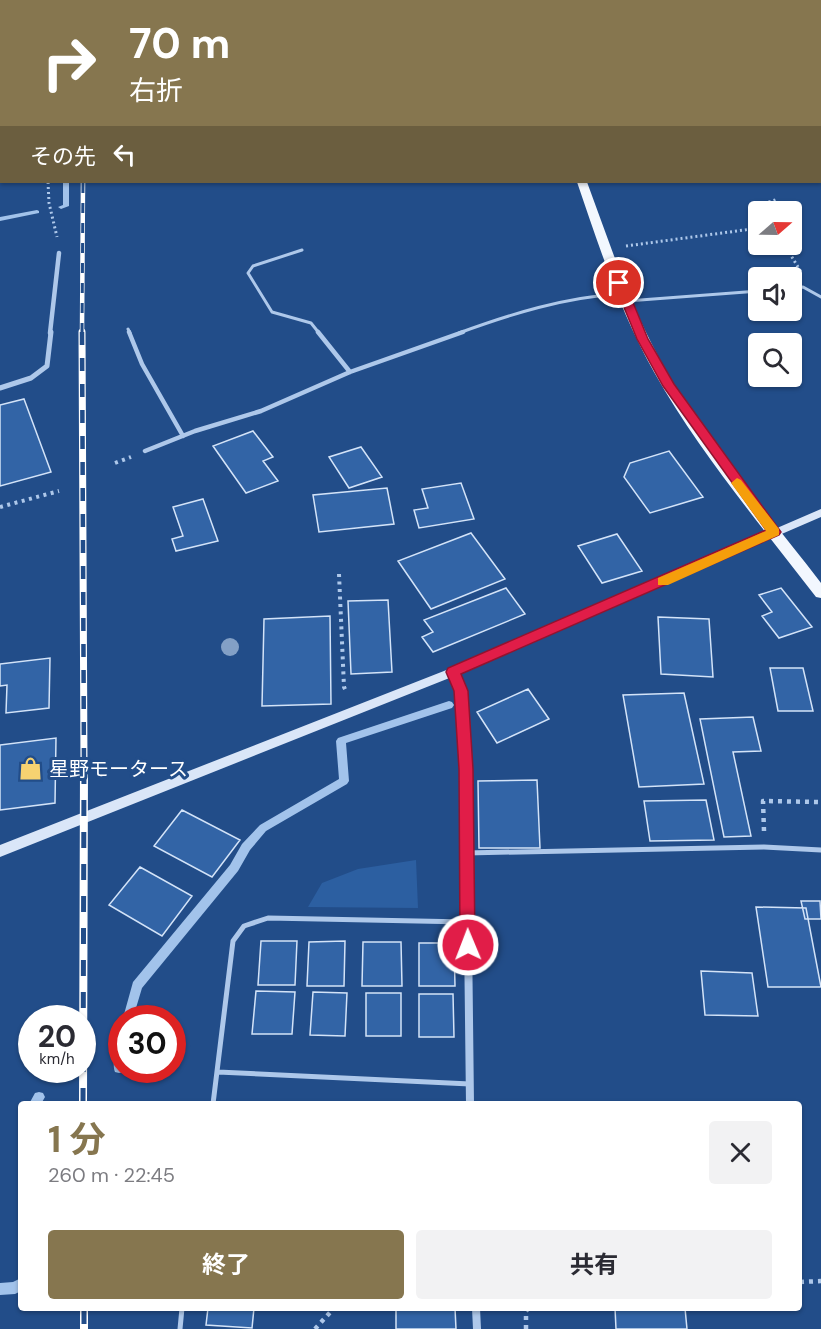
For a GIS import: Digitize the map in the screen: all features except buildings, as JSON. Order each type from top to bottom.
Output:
[{"type":"main road","points":[[582,183],[643,339],[678,400],[821,593]]},
{"type":"street","points":[[0,388],[29,380],[40,374],[47,366],[59,253]]},
{"type":"street","points":[[0,851],[453,672],[821,513]]},
{"type":"street","points":[[453,672],[461,691],[466,769],[470,1101]]},
{"type":"street","points":[[476,1311],[477,1329]]},
{"type":"lane","points":[[302,250],[253,266],[248,273],[264,303],[272,312],[310,323],[350,372]]},
{"type":"lane","points":[[803,287],[821,297]]},
{"type":"lane","points":[[145,451],[261,411],[350,372],[521,311],[602,295],[625,297],[748,291]]},
{"type":"lane","points":[[128,329],[142,364],[183,436]]},
{"type":"lane","points":[[466,853],[764,847],[821,850]]},
{"type":"lane","points":[[213,1101],[234,941],[244,926],[268,918],[467,922]]},
{"type":"lane","points":[[218,1072],[470,1084]]},
{"type":"lane","points":[[180,1329],[182,1311]]},
{"type":"path","points":[[48,183],[49,203],[59,253]]},
{"type":"path","points":[[772,201],[778,199]]},
{"type":"path","points":[[606,248],[748,229]]},
{"type":"path","points":[[791,255],[808,282],[803,287]]},
{"type":"path","points":[[0,507],[59,491]]},
{"type":"path","points":[[339,574],[344,687],[356,709]]},
{"type":"path","points":[[764,847],[763,801],[821,802]]},
{"type":"path","points":[[802,1282],[821,1281]]},
{"type":"path","points":[[315,1329],[331,1311]]},
{"type":"path","points":[[526,1311],[526,1329]]},
{"type":"shaded area","points":[[416,860],[418,908],[308,907],[322,883],[358,869]]},
{"type":"waterway","points":[[61,207],[66,206],[66,183]]},
{"type":"waterway","points":[[0,219],[37,212]]},
{"type":"waterway","points":[[132,1005],[137,986],[234,868],[246,847],[263,828],[344,781],[341,741],[449,705]]},
{"type":"waterway","points":[[37,1101],[39,1097]]},
{"type":"waterway","points":[[0,1289],[18,1286]]},
{"type":"railway","points":[[82,333],[83,183]]},
{"type":"railway","points":[[82,333],[84,766]]},
{"type":"railway","points":[[83,1101],[84,766]]},
{"type":"railway","points":[[84,1311],[84,1329]]},
{"type":"slow traffic","points":[[663,581],[774,532],[737,483]]},
{"type":"place","name":"星野モータース","points":[[31,769]]},
{"type":"route","points":[[468,945],[466,769],[461,691],[453,672],[774,532],[669,386],[643,339],[619,283]]}]
